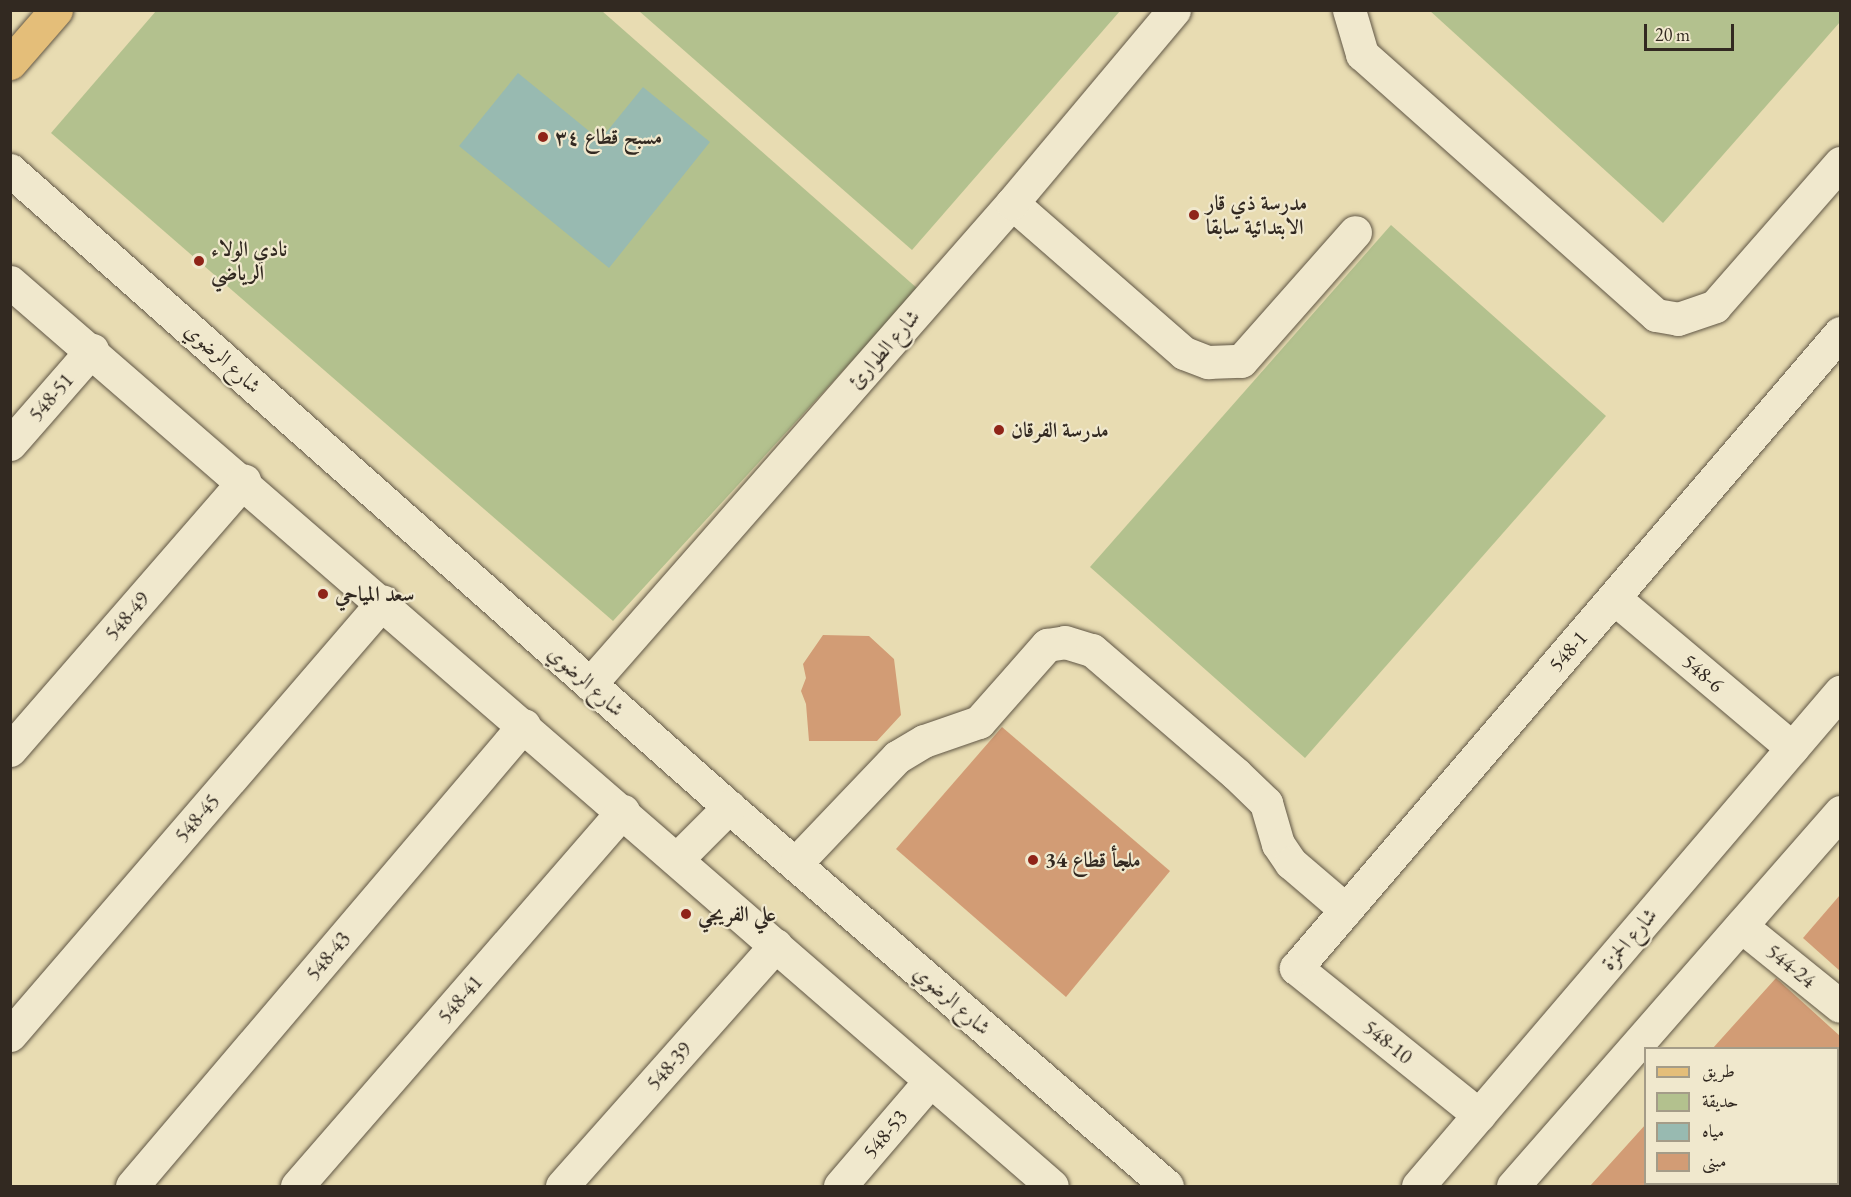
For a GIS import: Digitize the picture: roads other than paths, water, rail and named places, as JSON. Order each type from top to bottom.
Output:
[{"type":"main road","points":[[10,63],[56,10]]},
{"type":"street","name":"شارع الطوارئ","points":[[590,684],[1012,202],[1174,10]]},
{"type":"street","points":[[1348,10],[1362,54],[1656,315],[1678,319],[1715,306],[1840,163]]},
{"type":"street","name":"شارع الرضوي","points":[[10,170],[729,807],[1167,1186]]},
{"type":"street","points":[[1012,202],[1184,353],[1208,362],[1241,361],[1355,232]]},
{"type":"street","points":[[10,282],[244,481],[1052,1186]]},
{"type":"street","name":"548-1","points":[[1296,968],[1840,333]]},
{"type":"street","name":"548-51","points":[[10,444],[92,350]]},
{"type":"street","name":"548-49","points":[[10,750],[244,481]]},
{"type":"street","name":"548-6","points":[[1614,598],[1792,748]]},
{"type":"street","name":"548-45","points":[[10,1035],[383,602]]},
{"type":"street","points":[[795,864],[897,757],[932,738],[979,722],[1047,645],[1065,642],[1092,650],[1244,781],[1266,803],[1278,844],[1291,863],[1346,910]]},
{"type":"street","name":"شارع الحمزة","points":[[1418,1186],[1840,692]]},
{"type":"street","name":"548-43","points":[[132,1186],[524,725]]},
{"type":"street","points":[[677,859],[729,807]]},
{"type":"street","name":"548-41","points":[[297,1186],[623,811]]},
{"type":"street","points":[[1513,1186],[1840,812]]},
{"type":"street","name":"544-24","points":[[1741,926],[1840,1006]]},
{"type":"street","name":"548-39","points":[[562,1186],[776,945]]},
{"type":"street","name":"548-10","points":[[1296,968],[1479,1115]]},
{"type":"street","name":"548-53","points":[[840,1186],[930,1081]]},
{"type":"water","points":[[518,73],[600,140],[643,87],[710,142],[609,268],[459,146]]},
{"type":"place","name":"مسبح قطاع ٣٤","points":[[543,137]]},
{"type":"place","name":"مدرسة ذي قار الابتدائية سابقا","points":[[1194,215]]},
{"type":"place","name":"نادي الولاء الرياضي","points":[[199,261]]},
{"type":"place","name":"مدرسة الفرقان","points":[[999,430]]},
{"type":"place","name":"سعد المياحي","points":[[323,594]]},
{"type":"place","name":"ملجأ قطاع 34","points":[[1033,860]]},
{"type":"place","name":"علي الفريجي","points":[[686,914]]}]
